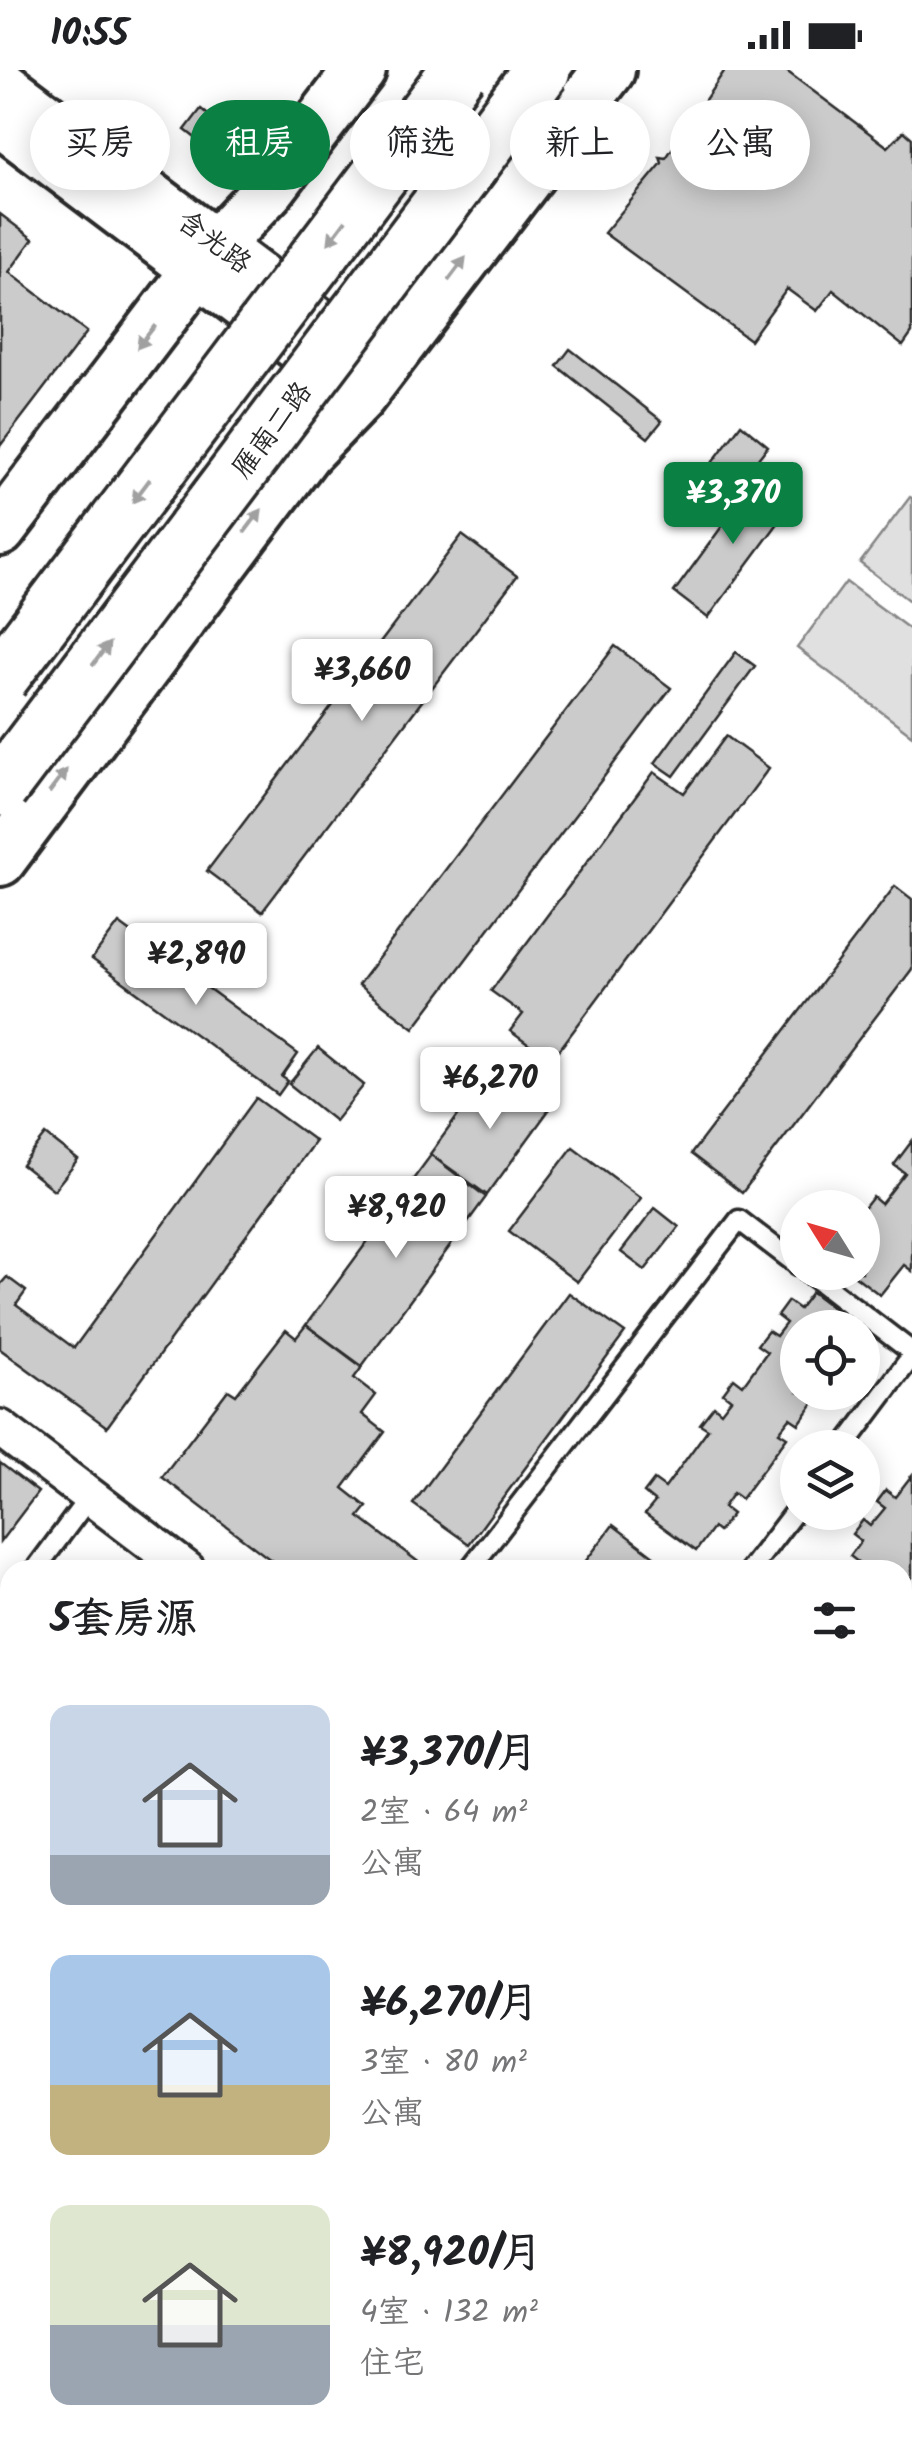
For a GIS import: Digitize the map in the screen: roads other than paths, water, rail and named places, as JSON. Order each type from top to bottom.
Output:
[{"type":"main road","points":[[0,530],[206,259],[270,188],[360,70]]},
{"type":"main road","points":[[0,678],[459,70]]},
{"type":"main road","name":"雁南二路","points":[[0,788],[542,70]]},
{"type":"main road","points":[[0,860],[305,453],[371,382],[609,70]]},
{"type":"street","name":"含光路","points":[[0,79],[206,259]]},
{"type":"street","name":"含光路","points":[[0,125],[206,259],[371,382]]},
{"type":"street","points":[[0,1428],[174,1560]]},
{"type":"lane","points":[[478,1560],[739,1220],[780,1251]]},
{"type":"lane","points":[[831,1290],[912,1354],[856,1430]]},
{"type":"lane","points":[[42,1560],[90,1496]]},
{"type":"lane","points":[[758,1560],[781,1530]]}]
